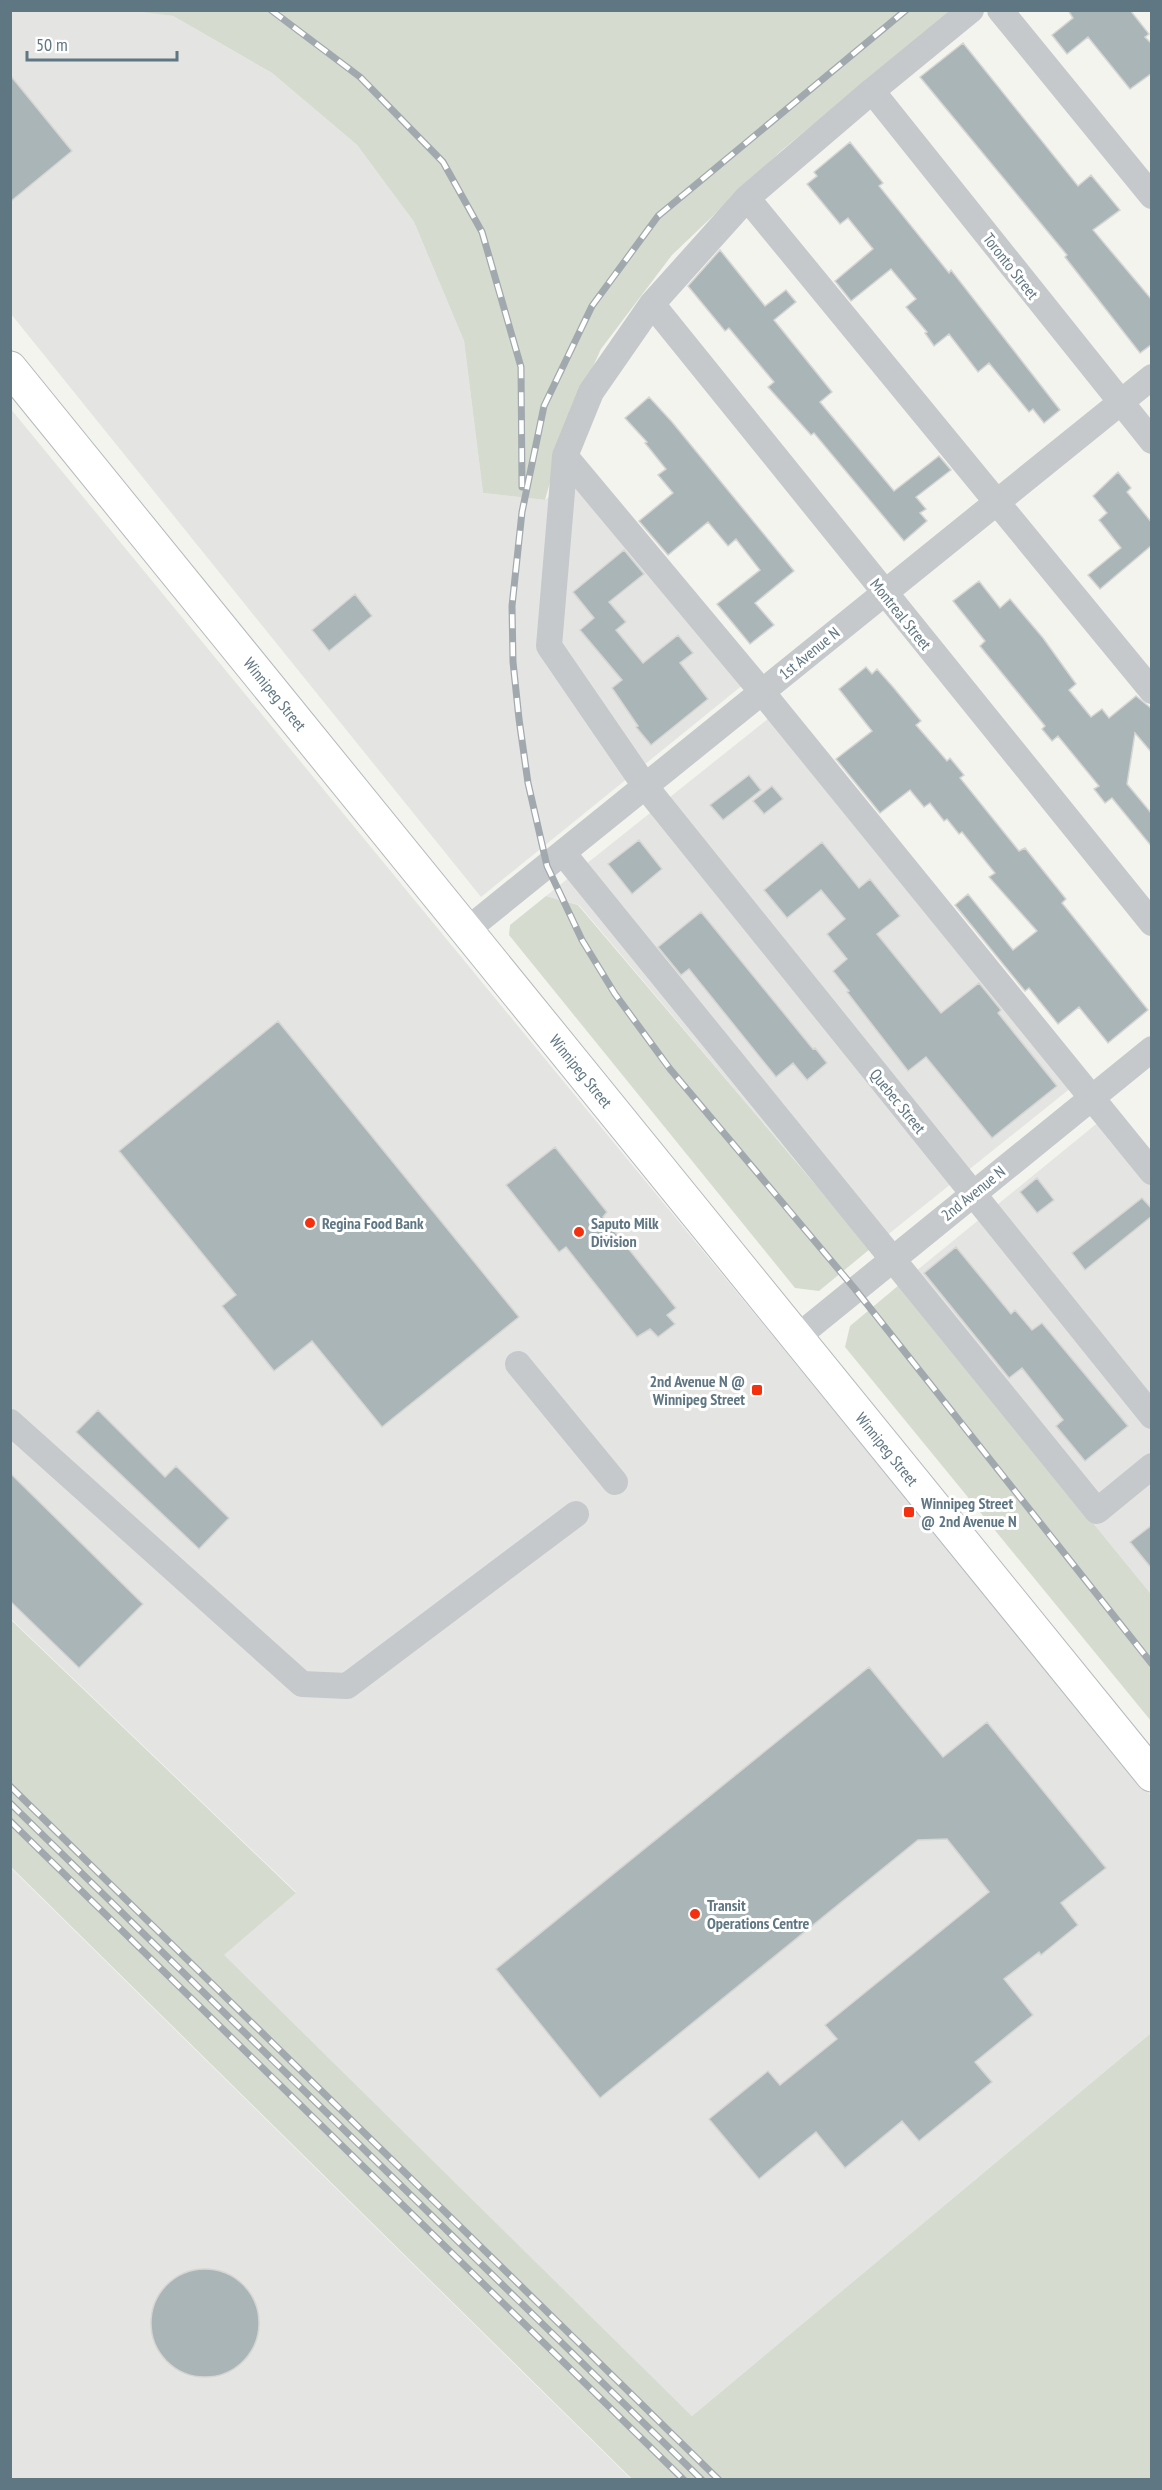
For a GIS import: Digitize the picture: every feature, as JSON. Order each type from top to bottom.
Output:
[{"type":"main road","name":"Winnipeg Street","points":[[10,368],[1152,1775]]},
{"type":"street","name":"Quebec Street","points":[[971,10],[747,198],[652,304],[591,392],[565,456],[549,646],[645,786],[1152,1416]]},
{"type":"street","points":[[1000,10],[1152,196]]},
{"type":"street","name":"Toronto Street","points":[[872,91],[1152,441]]},
{"type":"street","points":[[747,198],[1152,691]]},
{"type":"street","name":"Montreal Street","points":[[652,304],[1152,923]]},
{"type":"street","name":"1st Avenue N","points":[[467,930],[1152,376]]},
{"type":"street","points":[[565,456],[762,692],[1152,1172]]},
{"type":"street","points":[[563,853],[1097,1511],[1152,1467]]},
{"type":"street","name":"2nd Avenue N","points":[[796,1338],[1152,1049]]},
{"type":"street","points":[[518,1364],[615,1482]]},
{"type":"street","points":[[10,1422],[302,1684],[347,1686],[576,1514]]},
{"type":"shaded area","points":[[135,10],[173,16],[272,73],[357,145],[414,222],[464,341],[483,493],[545,500],[573,476],[744,684],[481,897],[11,314],[10,11]]},
{"type":"shaded area","points":[[135,11],[951,11],[781,151],[672,255],[601,349],[566,426],[545,500],[483,493],[464,341],[414,222],[357,145],[272,73],[173,16]]},
{"type":"shaded area","points":[[10,408],[1151,1796],[1151,2033],[692,2416],[223,1955],[296,1892],[11,1619]]},
{"type":"shaded area","points":[[769,718],[1072,1087],[870,1249],[579,905],[546,896]]},
{"type":"shaded area","points":[[546,896],[578,905],[870,1249],[819,1291],[795,1288],[509,935],[510,925]]},
{"type":"shaded area","points":[[1101,1120],[1151,1182],[1151,1594],[899,1285]]},
{"type":"shaded area","points":[[899,1285],[1151,1594],[1151,1721],[845,1347],[850,1326]]},
{"type":"shaded area","points":[[10,1619],[296,1893],[224,1955],[692,2416],[1151,2033],[1151,2479],[632,2479],[11,1867]]},
{"type":"shaded area","points":[[11,1868],[631,2479],[11,2479]]},
{"type":"building","points":[[1068,10],[1130,10],[1149,34],[1145,37],[1152,44],[1152,73],[1130,89],[1088,37],[1067,54],[1052,35],[1073,18]]},
{"type":"building","points":[[963,43],[1078,186],[1091,175],[1120,210],[1093,230],[1152,300],[1152,344],[1140,353],[1065,257],[1067,255],[920,77]]},
{"type":"building","points":[[10,75],[72,151],[10,202]]},
{"type":"building","points":[[850,142],[883,183],[879,186],[949,273],[951,270],[1060,410],[1044,423],[1033,409],[1029,412],[989,363],[978,372],[949,334],[934,346],[925,333],[927,332],[906,307],[916,299],[891,269],[851,301],[835,281],[873,249],[848,218],[840,224],[807,184],[817,176],[814,172]]},
{"type":"building","points":[[720,250],[765,306],[786,290],[796,302],[774,320],[832,392],[820,402],[894,491],[939,456],[951,470],[916,497],[926,509],[920,513],[927,521],[904,541],[814,433],[811,435],[768,387],[774,382],[729,328],[725,331],[688,286]]},
{"type":"building","points":[[649,397],[794,571],[755,603],[774,625],[750,644],[717,604],[760,570],[736,539],[728,546],[708,522],[668,555],[639,521],[673,493],[658,475],[666,469],[645,443],[647,442],[625,418]]},
{"type":"building","points":[[1118,472],[1131,488],[1127,492],[1152,523],[1152,545],[1100,589],[1088,575],[1121,548],[1099,520],[1107,513],[1093,496]]},
{"type":"building","points":[[624,550],[644,574],[609,602],[626,622],[616,630],[643,663],[678,635],[693,653],[680,663],[708,699],[651,745],[636,727],[638,726],[612,688],[622,680],[580,630],[594,618],[573,592]]},
{"type":"building","points":[[979,581],[1000,608],[1010,599],[1043,638],[1076,684],[1069,690],[1091,717],[1102,709],[1109,718],[1136,696],[1152,709],[1152,753],[1135,733],[1127,784],[1152,814],[1152,847],[1112,798],[1105,803],[1094,789],[1099,786],[1058,736],[1052,741],[1042,729],[1045,726],[980,646],[985,641],[953,601]]},
{"type":"building","points":[[355,594],[372,616],[329,651],[312,630]]},
{"type":"building","points":[[866,667],[872,674],[877,669],[921,721],[916,725],[947,761],[950,758],[964,775],[960,778],[1019,851],[1025,848],[1066,899],[1062,903],[1148,1010],[1108,1043],[1079,1007],[1058,1024],[1029,988],[1025,991],[955,905],[968,894],[1013,950],[1037,931],[989,877],[995,873],[962,832],[959,834],[947,819],[944,821],[930,803],[924,807],[910,790],[880,813],[836,759],[872,731],[839,689]]},
{"type":"building","points":[[749,775],[761,790],[723,820],[710,805]]},
{"type":"building","points":[[772,786],[783,799],[764,814],[753,801]]},
{"type":"building","points":[[639,840],[662,869],[632,894],[608,864]]},
{"type":"building","points":[[822,842],[859,888],[870,879],[900,916],[877,934],[941,1013],[979,983],[1001,1010],[998,1013],[1057,1086],[992,1138],[926,1057],[908,1071],[847,992],[849,991],[833,971],[847,959],[827,934],[845,919],[821,890],[787,918],[764,890]]},
{"type":"building","points":[[701,912],[827,1063],[807,1080],[793,1063],[776,1077],[689,969],[681,975],[658,947]]},
{"type":"building","name":"Regina Food Bank","points":[[278,1021],[519,1317],[382,1427],[312,1341],[274,1371],[222,1306],[236,1295],[119,1151]]},
{"type":"building","name":"Saputo Milk Division","points":[[555,1147],[607,1212],[603,1217],[676,1308],[667,1315],[675,1324],[658,1337],[650,1329],[637,1337],[566,1247],[559,1252],[506,1185]]},
{"type":"building","points":[[1037,1178],[1054,1200],[1037,1213],[1020,1192]]},
{"type":"building","points":[[1142,1198],[1152,1209],[1152,1216],[1085,1270],[1072,1253]]},
{"type":"building","points":[[956,1247],[1011,1314],[1015,1310],[1032,1330],[1042,1323],[1128,1426],[1085,1461],[1056,1426],[1063,1420],[1022,1368],[1009,1378],[924,1273]]},
{"type":"building","points":[[98,1410],[165,1477],[176,1466],[229,1518],[199,1549],[76,1432]]},
{"type":"building","points":[[10,1473],[143,1604],[79,1668],[10,1601]]},
{"type":"building","points":[[1152,1525],[1152,1569],[1130,1542]]},
{"type":"building","name":"Transit Operations Centre","points":[[869,1667],[943,1757],[987,1722],[1106,1868],[1061,1903],[1078,1925],[1041,1955],[1039,1952],[1004,1979],[1033,2015],[975,2062],[992,2082],[919,2141],[902,2121],[845,2168],[816,2132],[759,2179],[709,2119],[768,2071],[780,2085],[837,2039],[825,2025],[989,1892],[947,1839],[918,1840],[600,2098],[496,1969]]},
{"type":"building","points":[[205,2269],[226,2273],[243,2285],[255,2302],[259,2323],[255,2344],[243,2361],[226,2373],[205,2377],[184,2373],[167,2361],[155,2344],[151,2323],[155,2302],[167,2285],[184,2273]]},
{"type":"railway","points":[[271,10],[360,77],[443,162],[482,232],[521,367],[522,487]]},
{"type":"railway","points":[[906,10],[658,216],[592,306],[544,406],[522,512],[512,606],[513,662],[528,783],[547,866],[582,940],[615,994],[670,1069],[855,1289],[1152,1664]]},
{"type":"railway","points":[[10,1786],[719,2480]]},
{"type":"railway","points":[[10,1803],[702,2480]]},
{"type":"railway","points":[[10,1821],[684,2480]]},
{"type":"place","name":"Regina Food Bank","points":[[310,1223]]},
{"type":"place","name":"Saputo Milk Division","points":[[579,1232]]},
{"type":"place","name":"2nd Avenue N @ Winnipeg Street","points":[[757,1390]]},
{"type":"place","name":"Winnipeg Street @ 2nd Avenue N","points":[[909,1512]]},
{"type":"place","name":"Transit Operations Centre","points":[[695,1914]]}]
